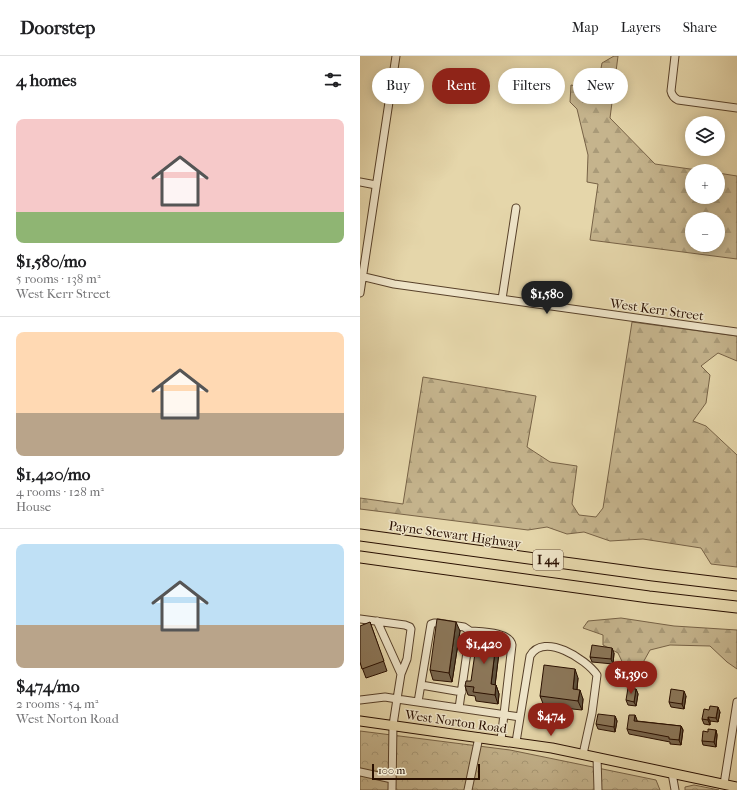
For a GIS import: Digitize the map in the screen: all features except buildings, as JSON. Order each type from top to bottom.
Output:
[{"type":"highway","name":"Payne Stewart Highway","points":[[360,535],[737,585]]},
{"type":"highway","name":"I 44","points":[[360,558],[649,597],[737,607]]},
{"type":"main road","name":"West Norton Road","points":[[360,721],[516,742],[583,754],[737,787]]},
{"type":"street","points":[[360,293],[361,277],[396,56]]},
{"type":"street","points":[[675,56],[671,85],[672,95],[678,100],[737,108]]},
{"type":"street","points":[[360,182],[376,184]]},
{"type":"street","points":[[502,299],[516,208]]},
{"type":"street","name":"West Kerr Street","points":[[361,277],[394,284],[737,332]]},
{"type":"street","points":[[360,619],[405,624],[411,629],[407,659],[401,674],[393,725],[392,790]]},
{"type":"street","points":[[377,620],[401,674]]},
{"type":"street","points":[[418,702],[431,624],[438,623],[464,627],[470,631],[497,634],[508,638],[512,645],[501,740]]},
{"type":"street","points":[[459,708],[470,631]]},
{"type":"street","points":[[516,742],[530,656],[532,652],[543,648],[553,647],[562,649],[579,658],[593,669],[597,675],[592,713],[583,754]]},
{"type":"street","points":[[421,685],[462,692]]},
{"type":"street","points":[[360,700],[385,697],[520,717]]},
{"type":"street","points":[[724,784],[737,702]]},
{"type":"street","points":[[468,790],[479,737]]},
{"type":"street","points":[[597,757],[598,790]]},
{"type":"street","points":[[360,772],[392,779]]},
{"type":"street","points":[[672,773],[675,790]]},
{"type":"green space","points":[[614,56],[618,56],[616,68],[601,68],[602,63]]},
{"type":"green space","points":[[571,85],[573,85],[573,104],[612,104],[610,118],[655,164],[685,168],[685,204],[725,204],[725,174],[737,176],[737,259],[590,240],[598,184],[587,182],[588,155],[577,109],[570,102]]},
{"type":"green space","points":[[632,322],[737,336],[737,361],[718,353],[701,366],[710,375],[706,403],[693,421],[706,426],[737,455],[737,567],[711,564],[701,548],[643,539],[610,541],[584,532],[567,534],[547,527],[528,530],[360,509],[360,498],[403,504],[423,377],[536,396],[527,447],[550,462],[577,466],[572,504],[579,515],[596,517],[603,508]]},
{"type":"green space","points":[[621,618],[674,626],[737,630],[737,669],[710,646],[670,645],[650,650],[640,668],[628,674],[618,653],[603,645],[603,635],[583,628],[588,621]]},
{"type":"green space","points":[[360,731],[510,750],[656,780],[660,790],[360,790]]},
{"type":"green space","points":[[694,785],[719,790],[685,790],[685,787]]}]
